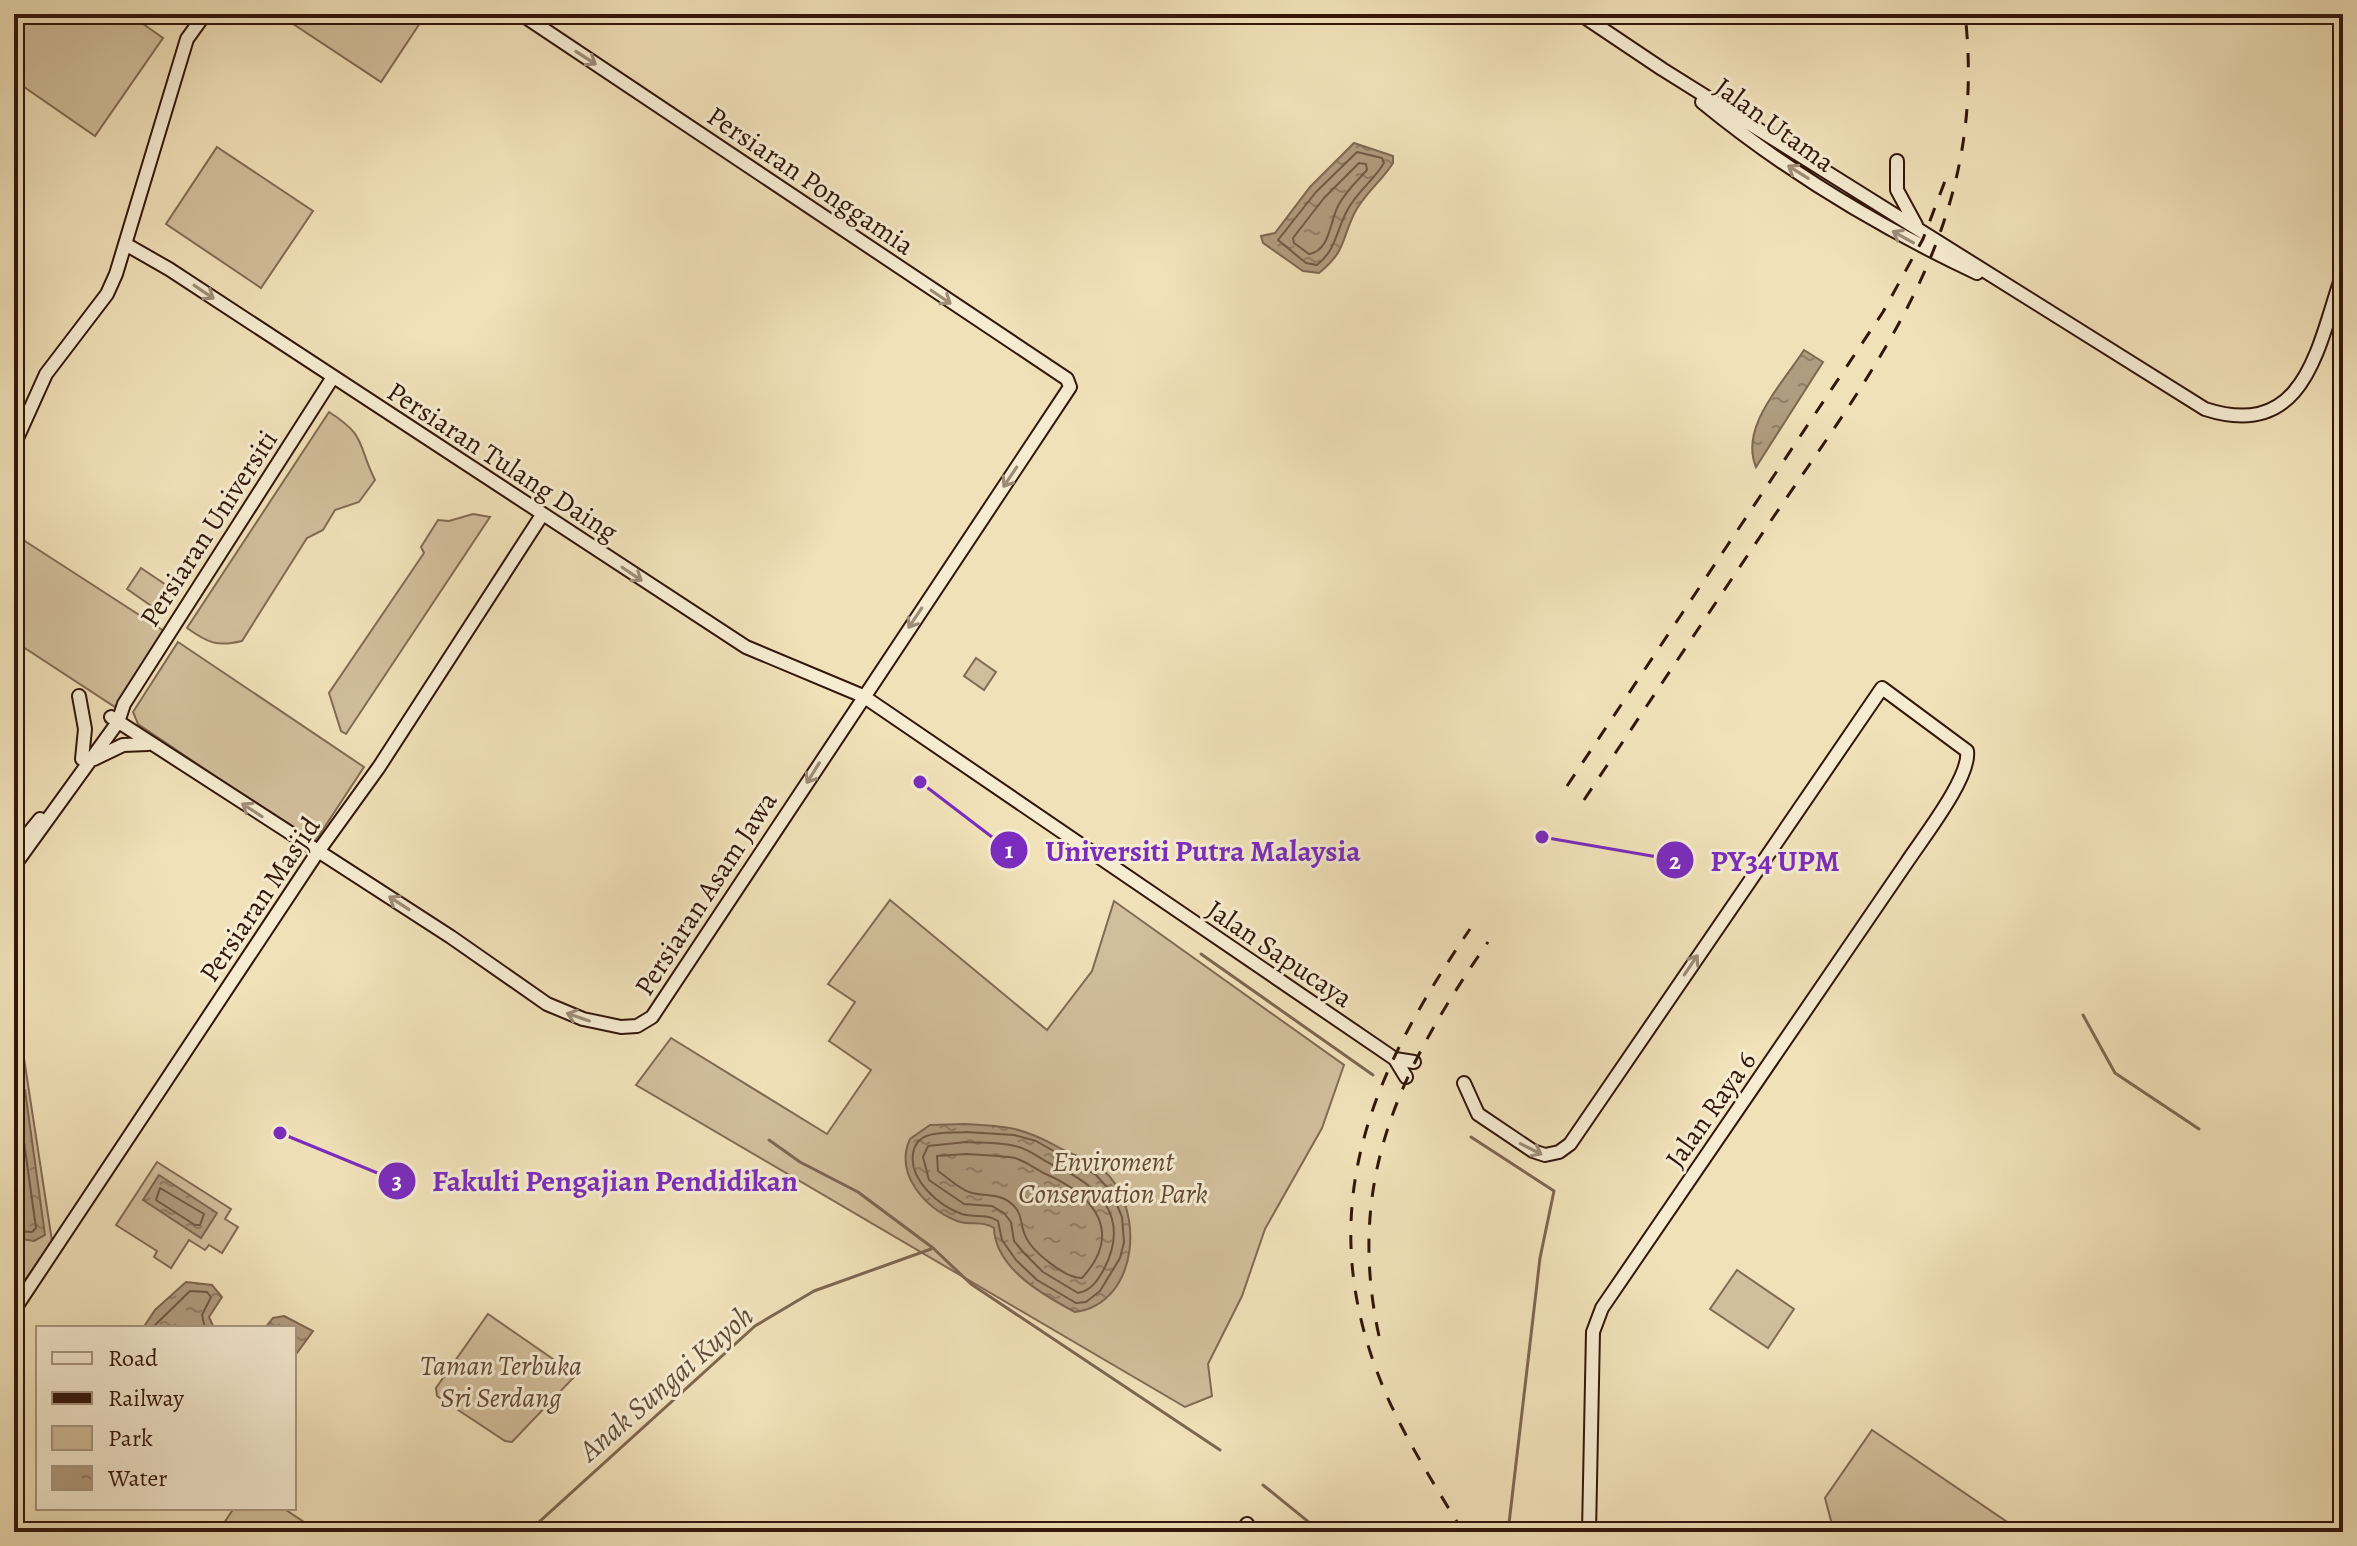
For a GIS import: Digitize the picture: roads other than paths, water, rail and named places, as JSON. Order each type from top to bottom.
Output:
[{"type":"street","points":[[14,445],[46,374],[107,294],[127,245],[187,39],[205,14]]},
{"type":"street","name":"Persiaran Ponggamia","points":[[521,14],[1067,379],[1070,387]]},
{"type":"street","name":"Jalan Utama","points":[[1580,14],[1662,69],[2024,295]]},
{"type":"street","name":"Jalan Utama","points":[[1662,69],[1780,161],[1904,239],[2024,295]]},
{"type":"street","points":[[1897,161],[1897,190],[1919,228]]},
{"type":"street","name":"Persiaran Tulang Daing","points":[[127,245],[746,647],[863,696]]},
{"type":"street","points":[[2024,295],[2193,404],[2241,419],[2273,408],[2301,386],[2315,358],[2343,273]]},
{"type":"street","name":"Persiaran Universiti","points":[[14,866],[117,714],[333,377]]},
{"type":"street","name":"Persiaran Asam Jawa","points":[[117,714],[155,746],[451,937],[547,1004],[602,1024],[637,1026],[652,1017],[1070,387]]},
{"type":"street","name":"Persiaran Masjid","points":[[14,1310],[317,853],[379,767],[542,515]]},
{"type":"street","points":[[830,684],[843,696],[849,717]]},
{"type":"street","name":"Jalan Raya 6","points":[[1464,1083],[1478,1114],[1533,1151],[1545,1155],[1559,1152],[1570,1144],[1882,688],[1967,751],[1966,765],[1931,825],[1602,1308],[1593,1332],[1589,1532]]},
{"type":"street","points":[[79,696],[86,760],[133,742],[155,746]]},
{"type":"street","name":"Jalan Sapucaya","points":[[863,696],[1395,1059]]},
{"type":"street","name":"Persiaran Universiti","points":[[14,851],[86,760]]},
{"type":"street","points":[[1395,1059],[1414,1062]]},
{"type":"street","points":[[1395,1059],[1406,1077]]},
{"type":"water","points":[[1354,143],[1393,156],[1393,163],[1358,207],[1334,258],[1319,273],[1303,271],[1263,243],[1261,236],[1275,233],[1310,187]]},
{"type":"water","points":[[1804,350],[1823,362],[1756,467],[1752,452],[1758,421]]},
{"type":"water","points":[[14,1087],[25,1090],[45,1235],[34,1241],[14,1238]]},
{"type":"water","points":[[930,1125],[1003,1127],[1034,1135],[1102,1169],[1116,1185],[1130,1228],[1129,1251],[1124,1273],[1113,1291],[1097,1305],[1075,1312],[1049,1297],[1012,1268],[996,1242],[994,1228],[957,1221],[924,1199],[909,1177],[906,1165],[910,1139]]},
{"type":"water","points":[[159,1175],[217,1213],[201,1238],[143,1200]]},
{"type":"water","points":[[186,1282],[212,1285],[222,1297],[209,1317],[213,1326],[144,1326],[155,1310]]},
{"type":"water","points":[[284,1316],[313,1331],[296,1354],[296,1326],[267,1326],[273,1318]]},
{"type":"waterway","points":[[1201,954],[1373,1075]]},
{"type":"waterway","points":[[2083,1015],[2115,1073],[2199,1129]]},
{"type":"waterway","points":[[1471,1137],[1554,1191],[1540,1258],[1508,1532]]},
{"type":"waterway","name":"Anak Sungai Kuyoh","points":[[769,1140],[800,1162],[858,1192],[933,1248],[971,1284],[1220,1450]]},
{"type":"waterway","name":"Anak Sungai Kuyoh","points":[[528,1532],[755,1326],[814,1291],[931,1249]]},
{"type":"waterway","name":"Anak Sungai Kuyoh","points":[[1263,1485],[1321,1532]]},
{"type":"railway","points":[[1584,800],[1851,403],[1887,345],[1918,286],[1943,224],[1960,159],[1968,89],[1965,14]]},
{"type":"railway","points":[[1567,786],[1883,312],[1923,239],[1945,181]]},
{"type":"railway","points":[[1463,1532],[1394,1412],[1363,1329],[1352,1267],[1352,1207],[1361,1150],[1378,1094],[1403,1039],[1470,929]]},
{"type":"railway","points":[[1379,1336],[1370,1279],[1369,1226],[1376,1176],[1388,1127],[1429,1035],[1488,942]]},
{"type":"place","name":"Universiti Putra Malaysia","points":[[920,782]]},
{"type":"place","name":"PY34 UPM","points":[[1542,837]]},
{"type":"place","name":"Fakulti Pengajian Pendidikan","points":[[280,1133]]},
{"type":"park label","name":"Enviroment Conservation Park","points":[[1113,1177]]},
{"type":"park label","name":"Taman Terbuka Sri Serdang","points":[[501,1381]]}]
